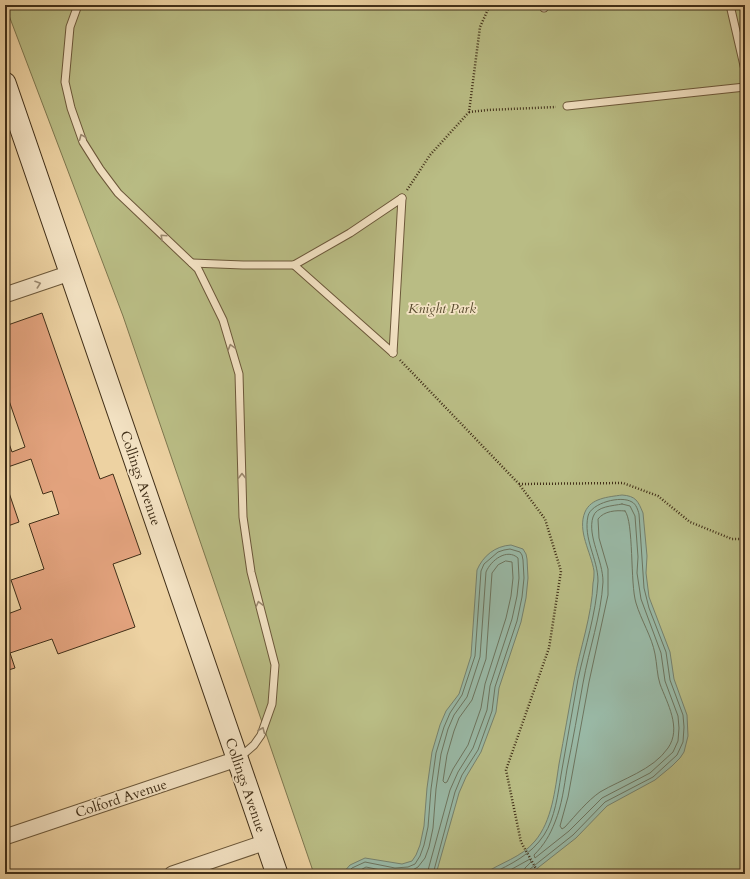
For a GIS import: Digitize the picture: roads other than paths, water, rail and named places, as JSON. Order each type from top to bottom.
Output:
[{"type":"main road","name":"Collings Avenue","points":[[5,83],[277,874]]},
{"type":"street","points":[[5,295],[70,272]]},
{"type":"street","name":"Colford Avenue","points":[[5,836],[237,759]]},
{"type":"street","points":[[172,874],[266,842]]},
{"type":"lane","points":[[78,5],[70,27],[65,82],[71,108],[84,142],[100,169],[118,193],[198,269],[224,320],[239,374],[242,517],[251,572],[275,665],[272,704],[261,735],[254,745],[237,759]]},
{"type":"lane","points":[[730,5],[745,70]]},
{"type":"lane","points":[[567,106],[745,87]]},
{"type":"lane","points":[[192,263],[294,265],[350,233],[402,198],[393,353],[294,265]]},
{"type":"water","points":[[622,495],[636,500],[643,513],[647,556],[646,573],[649,597],[670,652],[674,679],[687,715],[688,736],[684,752],[672,766],[655,780],[607,806],[576,838],[530,874],[484,874],[524,852],[541,833],[549,815],[554,795],[576,669],[588,620],[592,595],[594,571],[585,542],[583,519],[585,512],[591,504],[600,499]]},
{"type":"water","points":[[511,545],[523,549],[527,559],[528,578],[521,622],[499,688],[496,712],[481,752],[466,777],[459,793],[436,874],[342,874],[350,865],[365,858],[402,864],[412,861],[416,855],[424,826],[432,752],[446,711],[459,694],[471,656],[477,570],[486,556],[490,553],[500,547]]},
{"type":"park label","name":"Knight Park","points":[[442,308]]}]
